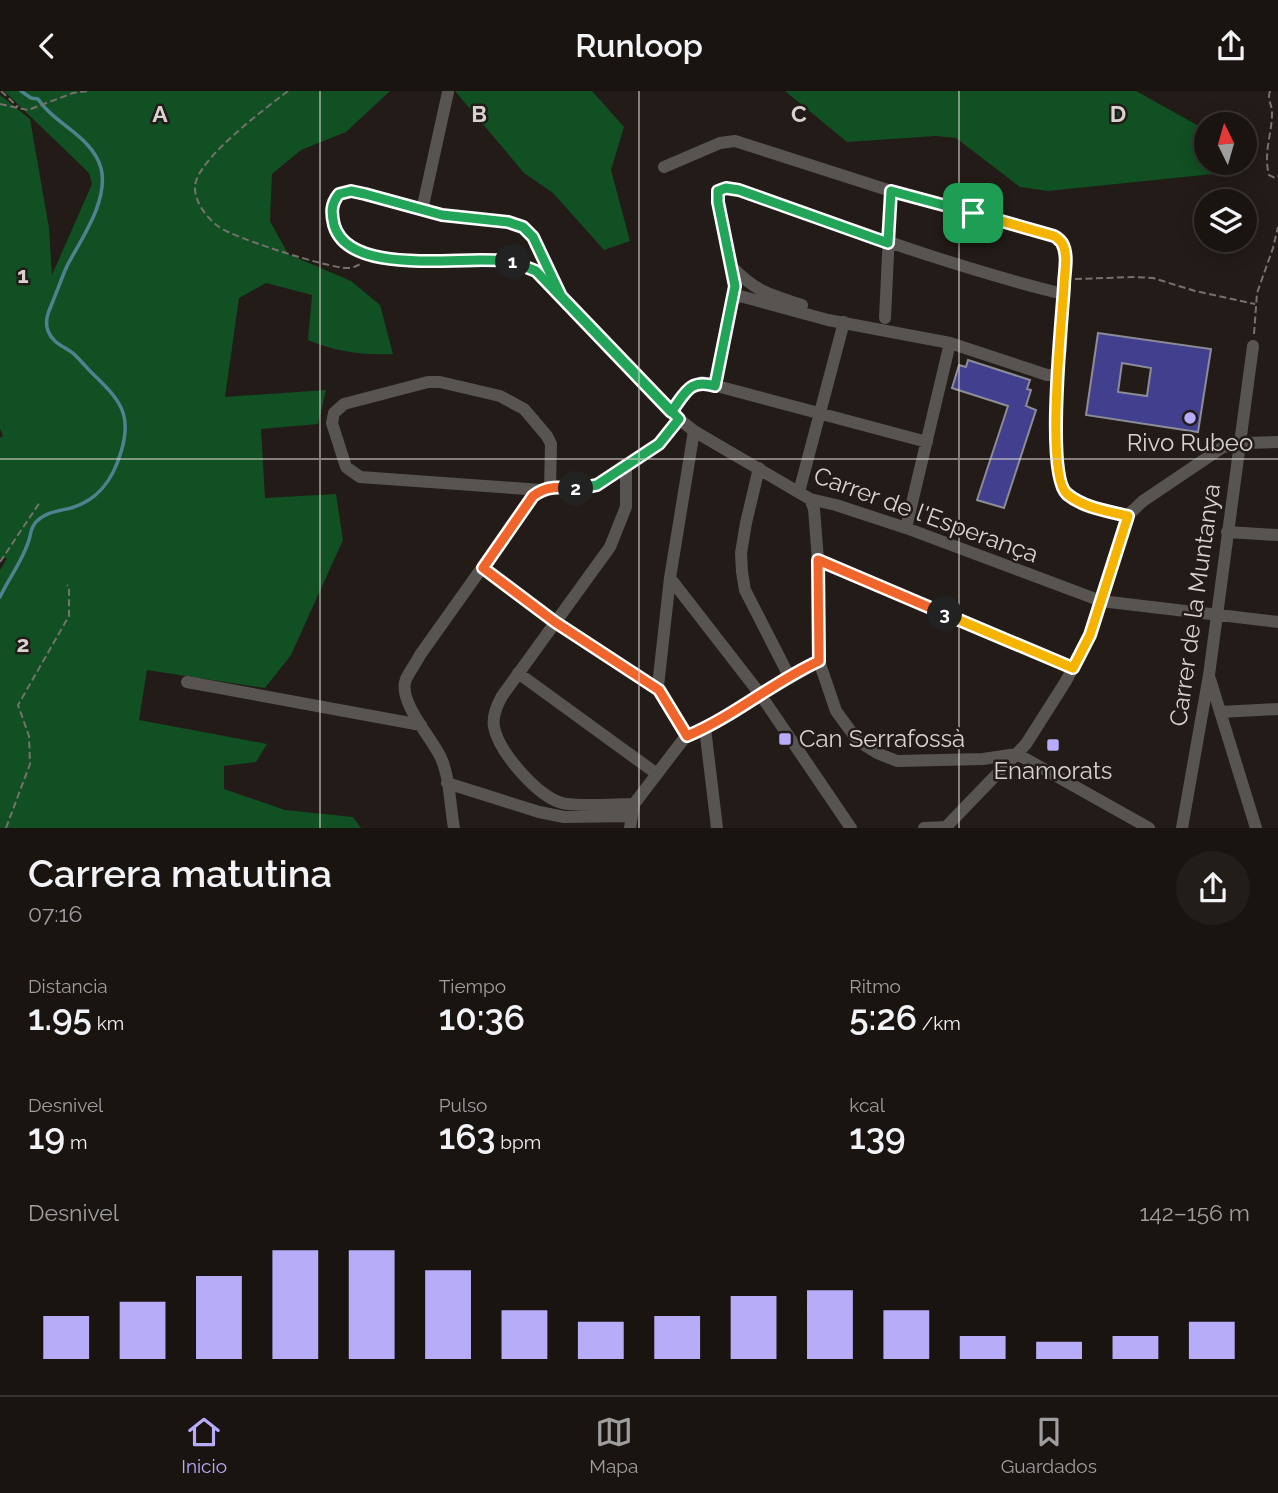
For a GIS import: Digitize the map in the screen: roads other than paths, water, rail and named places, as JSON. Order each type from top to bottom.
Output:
[{"type":"street","points":[[448,92],[422,210],[508,222],[523,227],[533,237],[561,296]]},
{"type":"street","points":[[664,167],[720,143],[735,141],[891,191],[1054,236],[1062,243],[1065,260],[1061,349],[1056,375],[1056,450],[1062,488],[1086,505],[1128,516]]},
{"type":"street","points":[[715,386],[735,286],[718,202],[718,191],[726,188],[739,190],[888,243],[1010,281],[1063,294]]},
{"type":"street","name":"Carrer de l'Esperança","points":[[422,210],[351,191],[339,194],[332,203],[335,229],[345,243],[376,255],[398,261],[508,261],[536,271],[675,415],[694,431],[804,495],[906,528],[1101,601],[1278,622]]},
{"type":"street","points":[[884,319],[891,191]]},
{"type":"street","points":[[732,267],[747,283],[762,292],[824,312],[844,322]]},
{"type":"street","points":[[732,301],[740,296],[805,315],[950,344],[1047,375],[1056,375]]},
{"type":"street","points":[[844,322],[820,414],[804,495],[814,509],[818,560],[819,661],[836,711],[858,741],[897,761],[983,759],[1017,754],[1149,828]]},
{"type":"street","points":[[906,528],[950,344]]},
{"type":"street","name":"Carrer de la Muntanya","points":[[1182,828],[1209,675],[1253,346]]},
{"type":"street","points":[[545,489],[551,444],[524,409],[500,396],[440,382],[429,382],[344,404],[334,413],[332,423],[346,467],[360,477],[545,489],[582,489],[597,485],[659,444],[687,390],[702,382],[927,442]]},
{"type":"street","points":[[687,736],[658,687],[670,578],[694,431]]},
{"type":"street","points":[[924,828],[946,827],[1017,754],[1032,733],[1073,668],[1090,635],[1128,516],[1143,501],[1223,447],[1278,442]]},
{"type":"street","points":[[626,466],[625,507],[610,547],[502,696],[495,710],[494,726],[499,740],[521,773],[535,787],[562,803],[632,816]]},
{"type":"street","points":[[759,468],[741,553],[745,590],[790,678]]},
{"type":"street","points":[[454,828],[440,756],[412,709],[405,682],[420,656],[533,496],[545,489]]},
{"type":"street","points":[[1227,532],[1278,535]]},
{"type":"street","points":[[818,560],[1073,668]]},
{"type":"street","points":[[483,568],[555,622],[659,690]]},
{"type":"street","points":[[670,578],[760,694],[851,828]]},
{"type":"street","points":[[632,816],[657,774],[687,736],[819,661]]},
{"type":"street","points":[[518,673],[657,774]]},
{"type":"street","points":[[1209,675],[1256,828]]},
{"type":"street","points":[[187,682],[421,725]]},
{"type":"street","points":[[1220,712],[1278,709]]},
{"type":"street","points":[[705,728],[717,828]]},
{"type":"street","points":[[447,783],[564,817],[632,816]]},
{"type":"waterway","points":[[0,597],[23,555],[35,523],[49,514],[90,500],[104,487],[118,462],[125,427],[121,408],[110,391],[75,355],[53,339],[47,323],[65,270],[97,206],[101,193],[101,168],[90,147],[53,116],[38,99],[21,91]]},
{"type":"place","name":"Rivo Rubeo","points":[[1190,418]]},
{"type":"place","name":"Can Serrafossà","points":[[785,739]]},
{"type":"place","name":"Enamorats","points":[[1053,745]]}]
